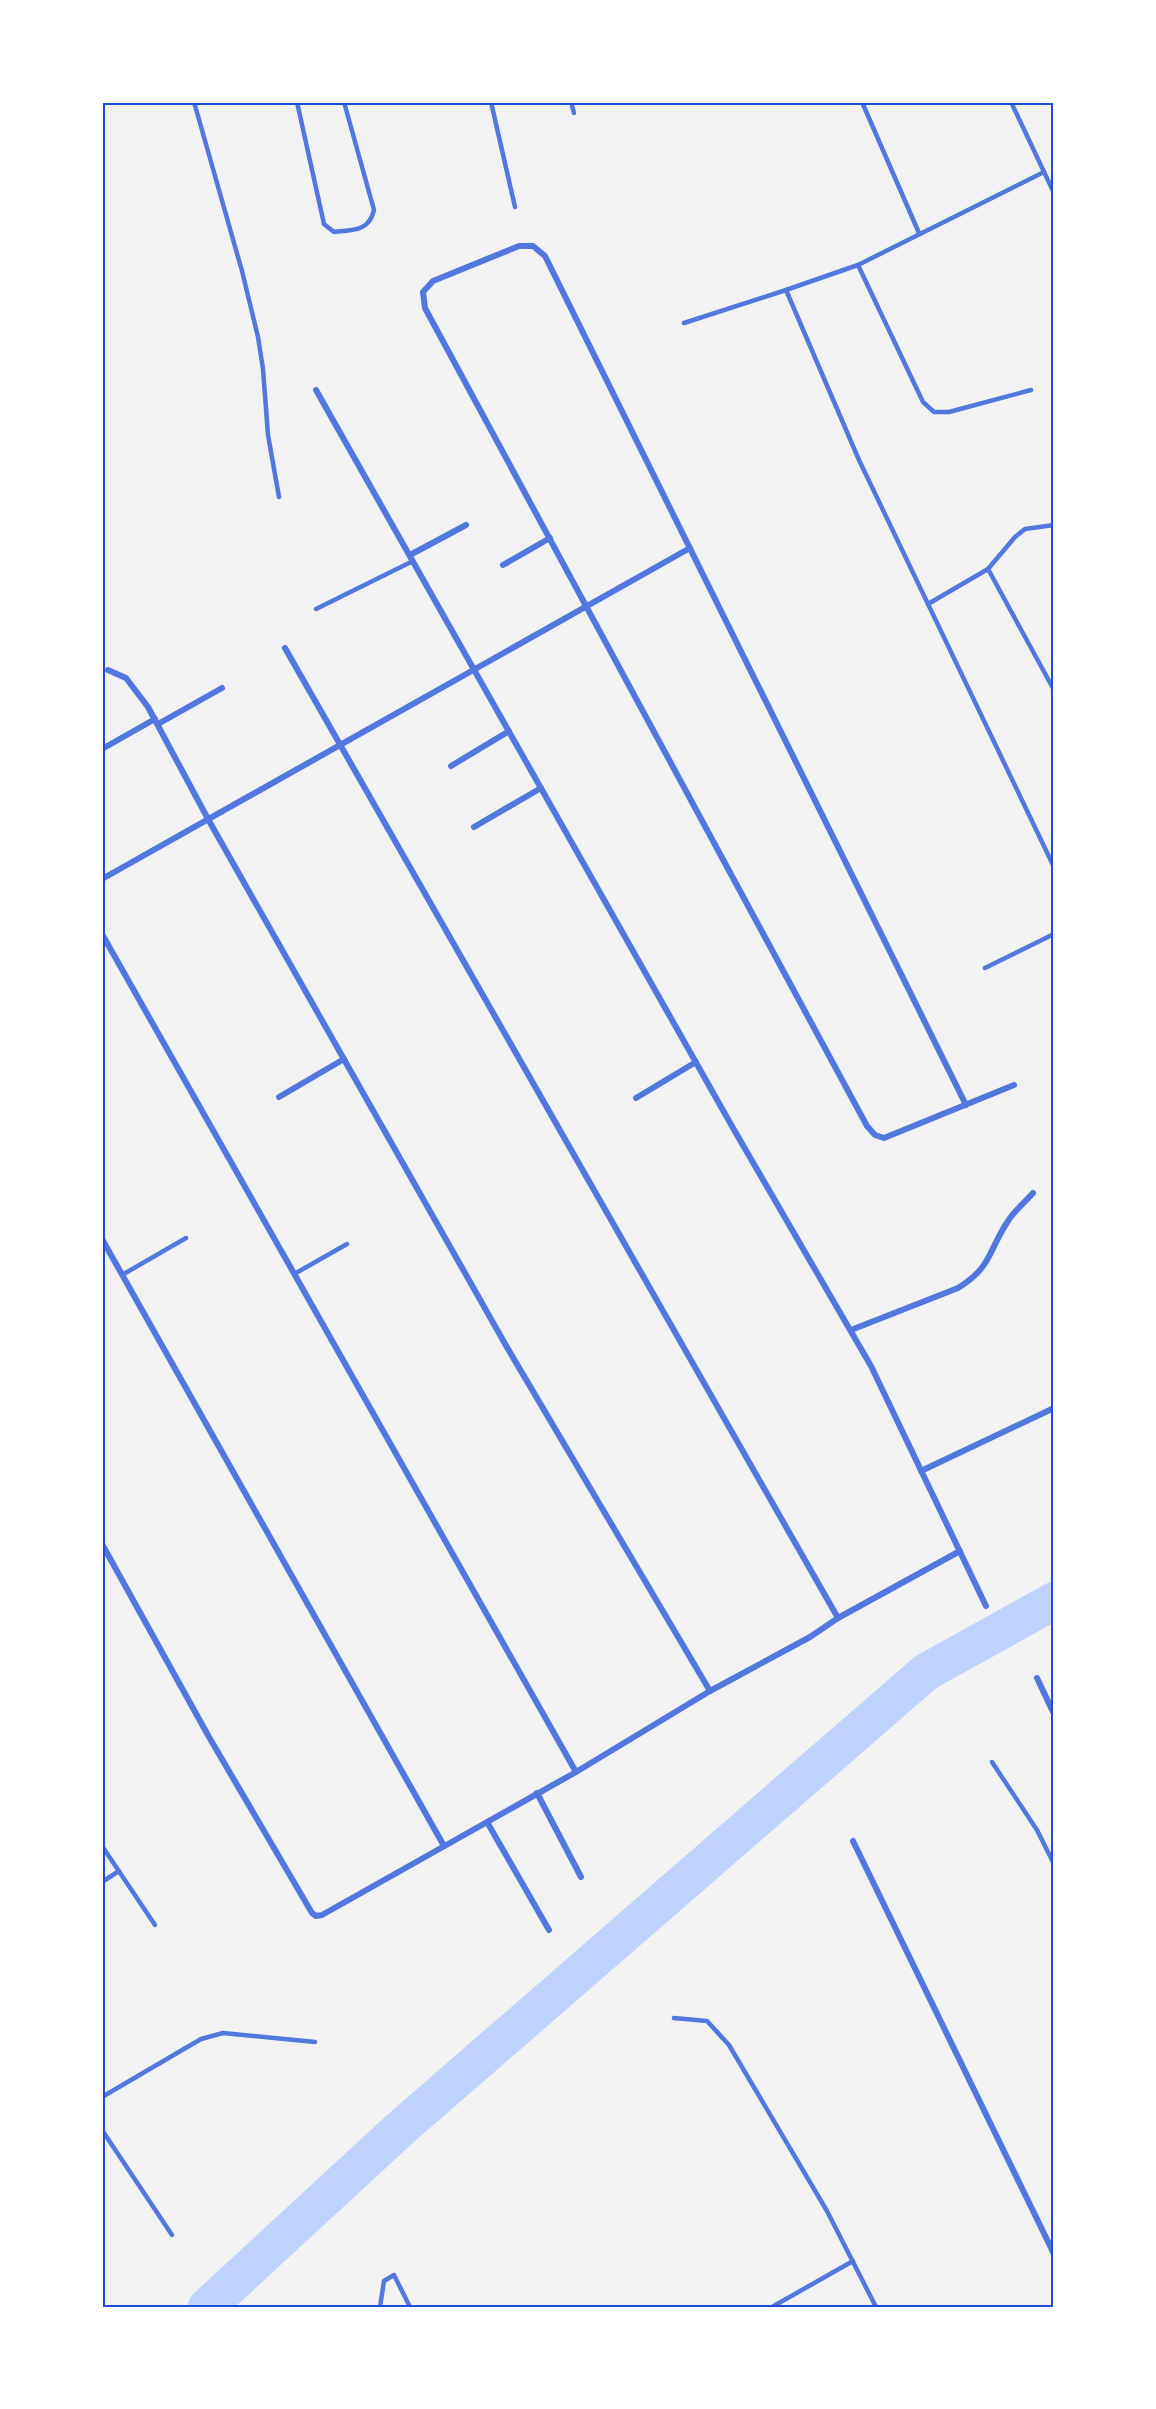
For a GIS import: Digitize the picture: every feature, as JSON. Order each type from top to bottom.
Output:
[{"type":"street","points":[[966,1105],[545,256],[533,246],[519,246],[433,281],[423,292],[425,308],[867,1126],[874,1135],[884,1138],[966,1105],[1014,1085]]},
{"type":"street","points":[[316,390],[696,1062],[851,1330],[986,1606]]},
{"type":"street","points":[[412,558],[466,525]]},
{"type":"street","points":[[503,565],[550,538]]},
{"type":"street","points":[[102,879],[690,548]]},
{"type":"street","points":[[285,648],[838,1618]]},
{"type":"street","points":[[108,670],[126,678],[156,722],[208,819],[508,1349],[710,1691]]},
{"type":"street","points":[[102,749],[222,688]]},
{"type":"street","points":[[451,766],[509,731]]},
{"type":"street","points":[[474,827],[541,788]]},
{"type":"street","points":[[102,934],[296,1273],[576,1772]]},
{"type":"street","points":[[279,1097],[344,1059]]},
{"type":"street","points":[[636,1098],[696,1062]]},
{"type":"street","points":[[851,1330],[958,1288],[974,1279],[982,1270],[1008,1221],[1033,1193]]},
{"type":"street","points":[[102,1239],[444,1846]]},
{"type":"street","points":[[921,1471],[1054,1408]]},
{"type":"street","points":[[102,1544],[209,1737],[312,1913],[316,1916],[322,1915],[576,1772],[710,1691],[960,1551]]},
{"type":"street","points":[[1037,1678],[1054,1714]]},
{"type":"street","points":[[537,1794],[581,1877]]},
{"type":"street","points":[[487,1822],[549,1930]]},
{"type":"street","points":[[853,1841],[1054,2254]]},
{"type":"lane","points":[[194,102],[242,271],[258,337],[268,435],[279,497]]},
{"type":"lane","points":[[297,102],[324,224],[334,232],[361,228],[372,220],[374,210],[344,102]]},
{"type":"lane","points":[[491,102],[515,207]]},
{"type":"lane","points":[[571,102],[573,113]]},
{"type":"lane","points":[[862,102],[919,233]]},
{"type":"lane","points":[[1011,102],[1054,194]]},
{"type":"lane","points":[[684,322],[858,265],[1044,172]]},
{"type":"lane","points":[[858,265],[923,402],[934,412],[949,412],[1031,390]]},
{"type":"lane","points":[[786,290],[859,460],[1054,867]]},
{"type":"lane","points":[[928,604],[988,569],[1025,529],[1054,525]]},
{"type":"lane","points":[[316,609],[412,558]]},
{"type":"lane","points":[[988,569],[1054,690]]},
{"type":"lane","points":[[985,969],[1054,934]]},
{"type":"lane","points":[[122,1275],[186,1238]]},
{"type":"lane","points":[[296,1273],[347,1244]]},
{"type":"lane","points":[[992,1762],[1037,1830],[1054,1864]]},
{"type":"lane","points":[[102,1846],[155,1925]]},
{"type":"lane","points":[[102,1882],[118,1870]]},
{"type":"lane","points":[[674,2018],[707,2021],[729,2045],[827,2211],[876,2307]]},
{"type":"lane","points":[[102,2097],[201,2039],[223,2033],[315,2042]]},
{"type":"lane","points":[[102,2130],[172,2235]]},
{"type":"lane","points":[[772,2307],[853,2261]]},
{"type":"lane","points":[[380,2307],[384,2281],[394,2275],[410,2307]]},
{"type":"waterway","points":[[207,2307],[401,2128],[926,1672],[1054,1601]]}]
